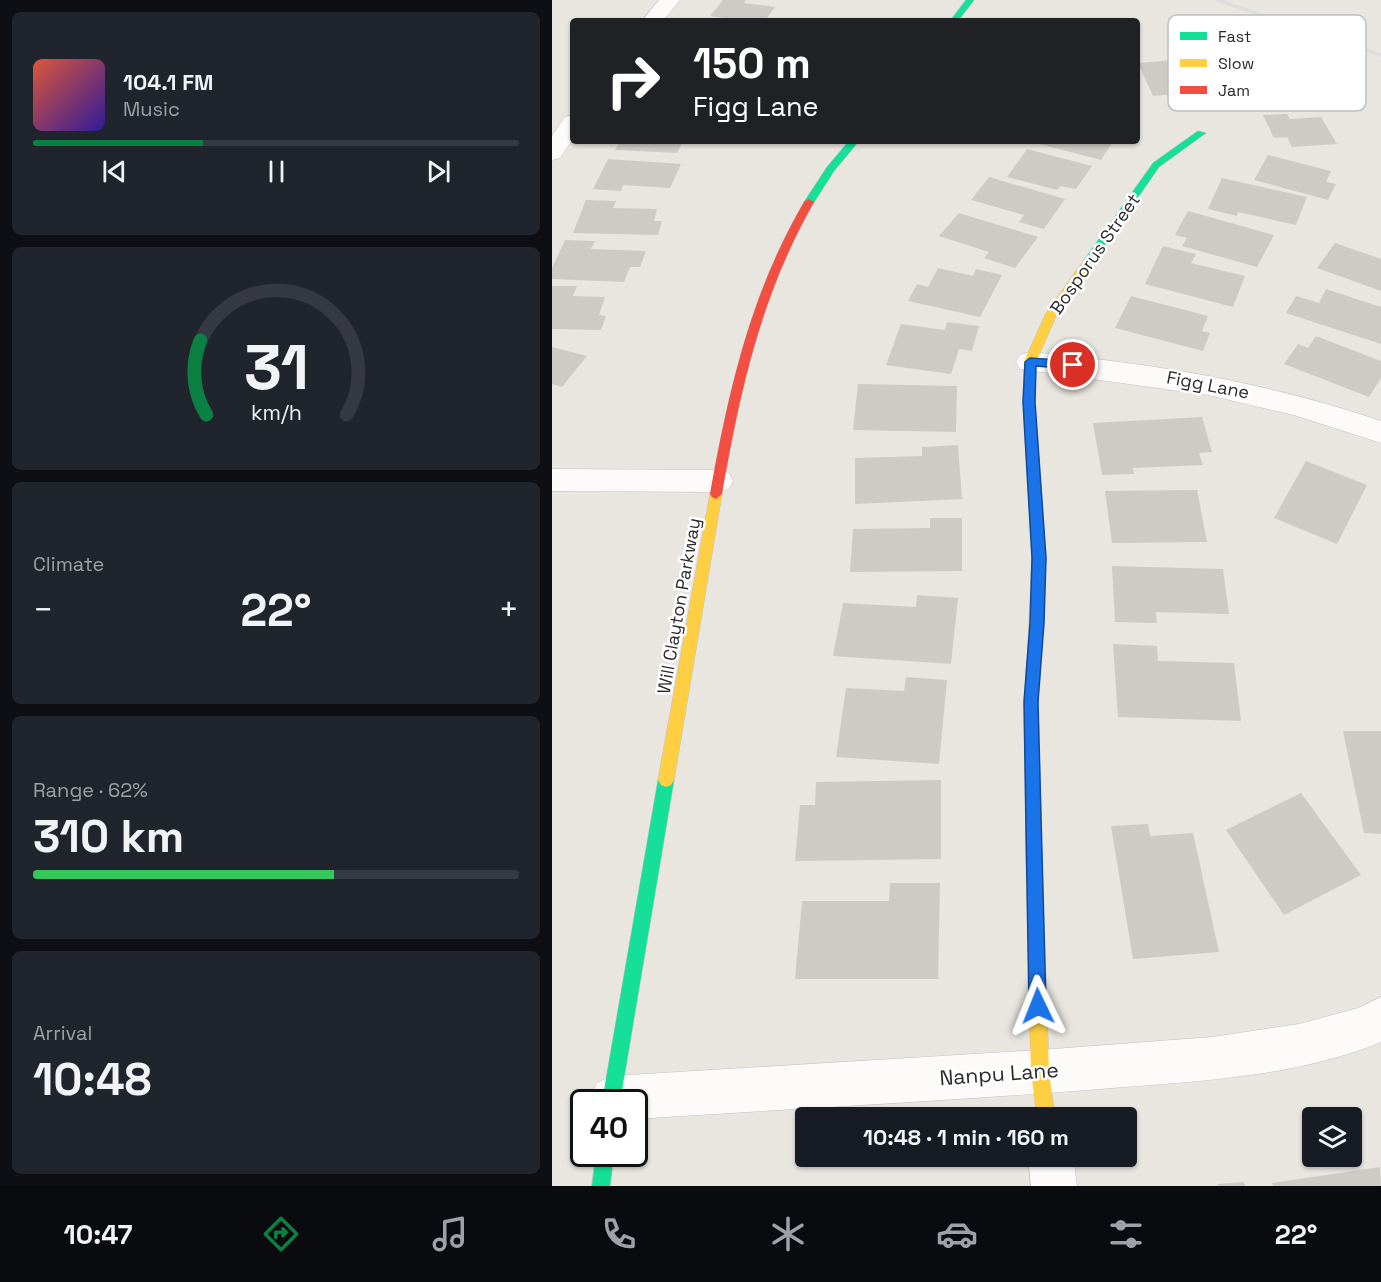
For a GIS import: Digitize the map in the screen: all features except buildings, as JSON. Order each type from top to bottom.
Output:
[{"type":"street","points":[[655,18],[670,0]]},
{"type":"street","points":[[956,18],[968,4]]},
{"type":"street","points":[[552,153],[570,126]]},
{"type":"street","name":"Bosporus Street","points":[[1045,1107],[1040,1072],[1031,702],[1039,558],[1029,402],[1030,362],[1052,313],[1156,165],[1201,133]]},
{"type":"street","name":"Will Clayton Parkway","points":[[614,1089],[718,481],[741,371],[765,293],[793,227],[830,170],[852,144]]},
{"type":"street","name":"Figg Lane","points":[[1030,362],[1116,369],[1201,382],[1299,404],[1381,432]]},
{"type":"street","points":[[552,480],[718,481]]},
{"type":"street","name":"Nanpu Lane","points":[[648,1098],[1040,1072],[1212,1058],[1299,1045],[1367,1027],[1381,1018]]},
{"type":"street","points":[[601,1186],[603,1167]]},
{"type":"street","points":[[1051,1167],[1054,1186]]},
{"type":"railway","points":[[1217,0],[1262,15]]},
{"type":"railway","points":[[1366,50],[1381,55]]},
{"type":"traffic: fast","points":[[956,18],[970,0]]},
{"type":"traffic: fast","points":[[1088,262],[1156,165],[1201,133]]},
{"type":"traffic: fast","points":[[809,202],[830,169],[851,144]]},
{"type":"traffic: fast","points":[[613,1089],[666,780]]},
{"type":"traffic: fast","points":[[601,1186],[603,1167]]},
{"type":"traffic: slow","points":[[1035,644],[1039,558],[1029,402],[1030,362],[1052,313],[1088,262]]},
{"type":"traffic: slow","points":[[666,780],[716,494]]},
{"type":"traffic: slow","points":[[1034,862],[1040,1072],[1045,1107]]},
{"type":"traffic: jam","points":[[716,494],[738,381],[748,343],[774,270],[809,202]]},
{"type":"traffic: jam","points":[[1034,862],[1031,702],[1035,644]]},
{"type":"route","points":[[1038,1006],[1031,702],[1039,558],[1029,402],[1030,362],[1073,365]]}]
